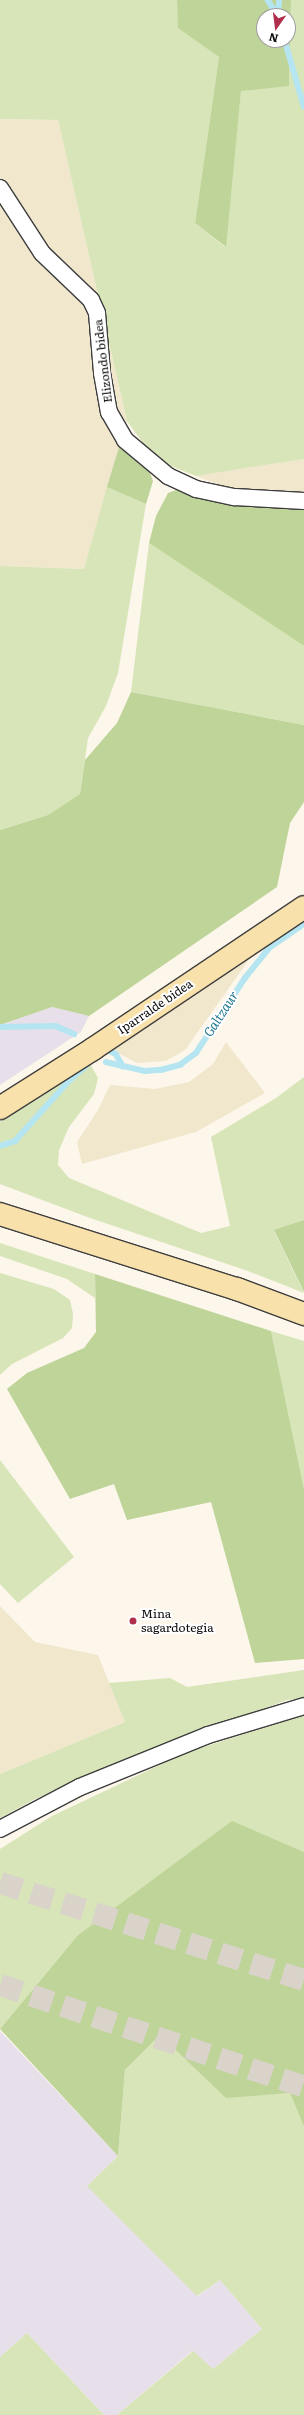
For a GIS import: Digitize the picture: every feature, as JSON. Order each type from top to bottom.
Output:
[{"type":"street","name":"Elizondo bidea","points":[[0,188],[42,253],[91,300],[97,313],[102,374],[109,412],[125,440],[168,476],[196,489],[235,497],[304,501]]},
{"type":"street","name":"Iparralde bidea","points":[[2,1106],[93,1049],[304,907]]},
{"type":"street","points":[[0,1203],[33,1224]]},
{"type":"street","points":[[0,1214],[195,1276],[304,1314]]},
{"type":"street","points":[[0,1227],[144,1267],[195,1276]]},
{"type":"street","points":[[0,1829],[80,1787],[208,1735],[304,1706]]},
{"type":"shaded area","points":[[0,119],[58,120],[127,421],[84,569],[0,566]]},
{"type":"shaded area","points":[[304,459],[304,493],[227,488],[196,476]]},
{"type":"shaded area","points":[[253,954],[185,1050],[166,1061],[137,1063],[110,1049]]},
{"type":"shaded area","points":[[52,1007],[89,1016],[81,1032],[0,1085],[0,1025]]},
{"type":"shaded area","points":[[226,1042],[265,1093],[196,1132],[82,1164],[77,1142],[98,1110],[110,1085],[155,1089],[189,1082],[213,1064]]},
{"type":"shaded area","points":[[0,1606],[35,1642],[98,1655],[125,1722],[0,1774]]},
{"type":"shaded area","points":[[0,2031],[118,2156],[88,2185],[198,2296],[220,2280],[262,2329],[213,2369],[192,2351],[117,2415],[104,2415],[27,2333],[0,2357]]},
{"type":"green space","points":[[0,0],[177,0],[179,28],[219,57],[195,223],[225,247],[241,90],[289,86],[290,48],[296,48],[296,8],[291,8],[291,0],[304,0],[304,459],[196,476],[171,466],[148,450],[127,421],[58,120],[0,119]]},
{"type":"green space","points":[[177,0],[291,0],[291,8],[256,8],[256,48],[290,48],[289,86],[241,91],[226,247],[195,223],[219,57],[178,28]]},
{"type":"green space","points":[[119,447],[150,473],[153,481],[146,504],[107,487]]},
{"type":"green space","points":[[107,487],[146,504],[118,673],[106,706],[88,738],[80,794],[48,815],[0,830],[0,566],[84,569]]},
{"type":"green space","points":[[179,489],[304,507],[304,646],[149,543],[156,516],[168,493]]},
{"type":"green space","points":[[149,543],[304,646],[304,725],[131,692]]},
{"type":"green space","points":[[131,692],[304,725],[304,802],[290,823],[277,887],[89,1016],[52,1007],[0,1025],[0,830],[48,815],[80,794],[85,760],[117,723]]},
{"type":"green space","points":[[90,1064],[98,1078],[94,1094],[69,1127],[59,1150],[58,1165],[69,1178],[201,1233],[230,1226],[211,1137],[276,1098],[304,1077],[304,1220],[274,1231],[304,1293],[248,1271],[90,1218],[0,1184],[0,1122]]},
{"type":"green space","points":[[304,1220],[304,1292],[274,1230]]},
{"type":"green space","points":[[0,1243],[95,1274],[95,1298],[67,1279],[0,1256]]},
{"type":"green space","points":[[0,1273],[54,1289],[70,1300],[73,1314],[72,1328],[63,1338],[12,1364],[0,1375]]},
{"type":"green space","points":[[95,1274],[271,1331],[304,1489],[304,1659],[255,1663],[211,1502],[127,1520],[114,1484],[70,1499],[7,1389],[27,1373],[84,1348],[96,1332]]},
{"type":"green space","points":[[271,1331],[304,1341],[304,1489]]},
{"type":"green space","points":[[0,1460],[74,1557],[18,1603],[0,1584]]},
{"type":"green space","points":[[304,1670],[304,1698],[287,1700],[187,1737],[35,1799],[0,1818],[0,1774],[125,1722],[109,1683],[170,1678],[187,1687]]},
{"type":"green space","points":[[304,1715],[304,1852],[232,1822],[78,1935],[0,2029],[0,1849],[52,1816],[185,1753]]},
{"type":"green space","points":[[232,1821],[304,1852],[304,2127],[290,2093],[226,2098],[160,2035],[125,2070],[118,2156],[0,2029],[78,1935]]},
{"type":"green space","points":[[160,2035],[226,2097],[290,2093],[304,2127],[304,2415],[117,2415],[193,2351],[213,2369],[262,2329],[220,2280],[197,2296],[87,2186],[118,2156],[125,2070]]},
{"type":"green space","points":[[27,2333],[104,2415],[0,2415],[0,2357]]},
{"type":"waterway","points":[[268,0],[273,8]]},
{"type":"waterway","points":[[278,8],[279,0]]},
{"type":"waterway","points":[[287,48],[304,106]]},
{"type":"waterway","name":"Galtzaur","points":[[106,1062],[145,1071],[161,1070],[180,1065],[196,1053],[245,978],[269,948],[304,924]]},
{"type":"waterway","points":[[0,1027],[56,1026],[74,1034]]},
{"type":"waterway","points":[[107,1050],[116,1054],[123,1066]]},
{"type":"waterway","points":[[0,1146],[15,1141],[70,1080],[86,1066]]},
{"type":"tunnel","points":[[0,1883],[304,1980]]},
{"type":"tunnel","points":[[0,1985],[304,2087]]},
{"type":"place","name":"Mina sagardotegia","points":[[133,1621]]}]
